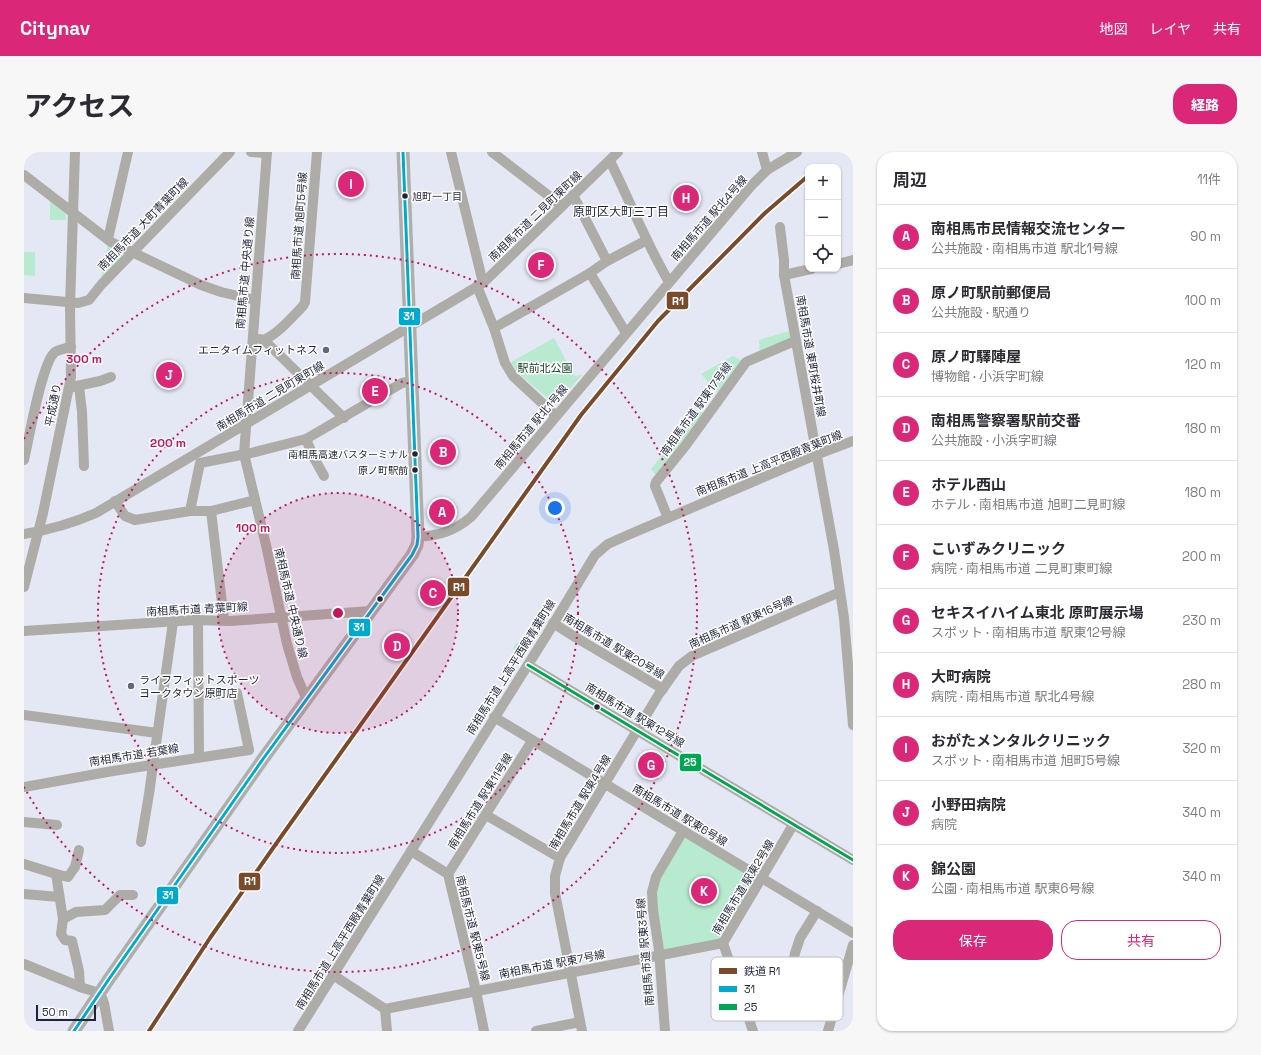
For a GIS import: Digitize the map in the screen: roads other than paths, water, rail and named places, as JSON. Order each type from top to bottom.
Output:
[{"type":"main road","points":[[74,1031],[263,759],[412,555],[416,546],[418,537],[403,152]]},
{"type":"street","name":"平成通り","points":[[24,587],[39,532],[74,387],[70,303],[75,152]]},
{"type":"street","points":[[108,239],[128,152]]},
{"type":"street","name":"南相馬市道 大町青葉町線","points":[[70,303],[78,303],[89,300],[101,285],[230,152]]},
{"type":"street","points":[[251,152],[267,153]]},
{"type":"street","name":"南相馬市道 旭町5号線","points":[[264,340],[282,327],[303,306],[305,302],[317,152]]},
{"type":"street","points":[[451,152],[480,284],[505,363],[512,376],[556,416]]},
{"type":"street","points":[[492,152],[562,206]]},
{"type":"street","name":"南相馬市道 二見町東町線","points":[[24,534],[39,532],[89,516],[199,458],[246,423],[311,386],[480,284],[618,152]]},
{"type":"street","points":[[762,152],[767,170]]},
{"type":"street","name":"南相馬市道 駅北4号線","points":[[669,282],[751,186],[767,170],[797,152]]},
{"type":"street","name":"南相馬市道 中央通り線","points":[[267,153],[244,454],[292,661],[307,700]]},
{"type":"street","points":[[610,161],[634,209],[647,240],[669,282]]},
{"type":"street","points":[[24,175],[111,242],[201,285],[221,292],[255,300]]},
{"type":"street","points":[[573,195],[607,261]]},
{"type":"street","name":"南相馬市道 東町桜井町線","points":[[780,228],[784,260],[784,275],[795,341],[818,454],[840,592],[848,619],[853,725]]},
{"type":"street","points":[[494,328],[590,273],[607,261],[647,240]]},
{"type":"street","points":[[841,263],[853,260]]},
{"type":"street","points":[[784,275],[805,270]]},
{"type":"street","points":[[590,273],[626,333]]},
{"type":"street","name":"南相馬市道 駅北1号線","points":[[418,537],[446,533],[464,523],[470,517],[669,282]]},
{"type":"street","points":[[24,298],[70,303]]},
{"type":"street","points":[[252,338],[264,340],[344,418]]},
{"type":"street","name":"南相馬市道 駅東17号線","points":[[668,518],[655,486],[656,482],[679,455],[746,362],[795,341]]},
{"type":"street","points":[[25,454],[48,363],[57,350],[71,347]]},
{"type":"street","points":[[84,466],[82,412],[74,387],[111,377]]},
{"type":"street","points":[[190,511],[199,458],[244,454],[306,440],[402,383],[411,381]]},
{"type":"street","points":[[306,440],[324,476]]},
{"type":"street","name":"南相馬市道 上高平西殿青葉町線","points":[[298,1031],[528,665],[595,555],[608,544],[818,454],[853,441]]},
{"type":"street","points":[[116,501],[125,516],[135,520],[190,511],[211,511],[255,500]]},
{"type":"street","points":[[211,511],[224,620]]},
{"type":"street","name":"南相馬市道 駅東16号線","points":[[637,730],[663,689],[685,660],[840,592]]},
{"type":"street","name":"南相馬市道 青葉町線","points":[[24,631],[371,611]]},
{"type":"street","points":[[198,620],[199,757]]},
{"type":"street","points":[[141,842],[154,764],[173,622]]},
{"type":"street","name":"南相馬市道 駅東20号線","points":[[554,623],[663,689]]},
{"type":"street","name":"南相馬市道 駅東12号線","points":[[528,665],[853,860]]},
{"type":"street","points":[[199,695],[237,693],[248,750],[263,759]]},
{"type":"street","points":[[24,715],[157,733]]},
{"type":"street","name":"南相馬市道 駅東6号線","points":[[494,717],[853,933]]},
{"type":"street","name":"南相馬市道 駅東4号線","points":[[581,1027],[555,893],[554,876],[560,858],[637,730]]},
{"type":"street","name":"南相馬市道 駅東11号線","points":[[448,874],[532,741]]},
{"type":"street","name":"南相馬市道 若葉線","points":[[24,787],[154,764],[248,750]]},
{"type":"street","points":[[486,814],[560,858]]},
{"type":"street","points":[[24,822],[57,825]]},
{"type":"street","name":"南相馬市道 駅東2号線","points":[[728,957],[723,943],[793,824]]},
{"type":"street","name":"南相馬市道 駅東3号線","points":[[665,1031],[660,956],[652,900],[653,884],[684,831]]},
{"type":"street","points":[[24,864],[68,877],[75,867],[79,850]]},
{"type":"street","name":"南相馬市道 駅東5号線","points":[[411,851],[448,874],[484,1031]]},
{"type":"street","points":[[56,874],[63,919],[61,934],[64,940],[72,941],[80,971],[80,986]]},
{"type":"street","points":[[24,894],[59,897]]},
{"type":"street","points":[[63,919],[76,912],[105,910],[120,895],[133,895]]},
{"type":"street","points":[[794,957],[800,938],[817,911]]},
{"type":"street","name":"南相馬市道 駅東7号線","points":[[385,1008],[723,943]]},
{"type":"street","points":[[843,978],[853,945]]},
{"type":"street","points":[[24,964],[100,993],[104,1003],[109,1031]]},
{"type":"street","points":[[333,975],[385,1008],[387,1031]]},
{"type":"street","name":"南相馬市道 駅東2号線","points":[[749,1021],[753,1031]]},
{"type":"street","points":[[828,1031],[831,1021]]},
{"type":"street","points":[[536,1031],[581,1027]]},
{"type":"rail line","name":"R1","points":[[149,1031],[210,938],[278,841],[581,415],[658,321],[765,213],[805,179]]},
{"type":"place","name":"おがたメンタルクリニック","points":[[351,184]]},
{"type":"place","name":"旭町一丁目","points":[[405,196]]},
{"type":"place","name":"大町病院","points":[[686,198]]},
{"type":"place","name":"こいずみクリニック","points":[[541,265]]},
{"type":"place","name":"エニタイムフィットネス","points":[[326,350]]},
{"type":"place","name":"小野田病院","points":[[169,375]]},
{"type":"place","name":"ホテル西山","points":[[375,391]]},
{"type":"place","name":"原ノ町駅前郵便局","points":[[443,452]]},
{"type":"place","name":"南相馬高速バスターミナル","points":[[415,454]]},
{"type":"place","name":"原ノ町駅前","points":[[415,470]]},
{"type":"place","name":"南相馬市民情報交流センター","points":[[442,512]]},
{"type":"place","name":"原ノ町驛陣屋","points":[[433,593]]},
{"type":"place","name":"南相馬警察署駅前交番","points":[[397,646]]},
{"type":"place","name":"ライフフィットスポーツ ヨークタウン原町店","points":[[131,686]]},
{"type":"place","name":"セキスイハイム東北 原町展示場","points":[[651,765]]},
{"type":"place","name":"錦公園","points":[[704,891]]},
{"type":"district","name":"原町区大町三丁目","points":[[621,212]]},
{"type":"park label","name":"駅前北公園","points":[[545,368]]}]
